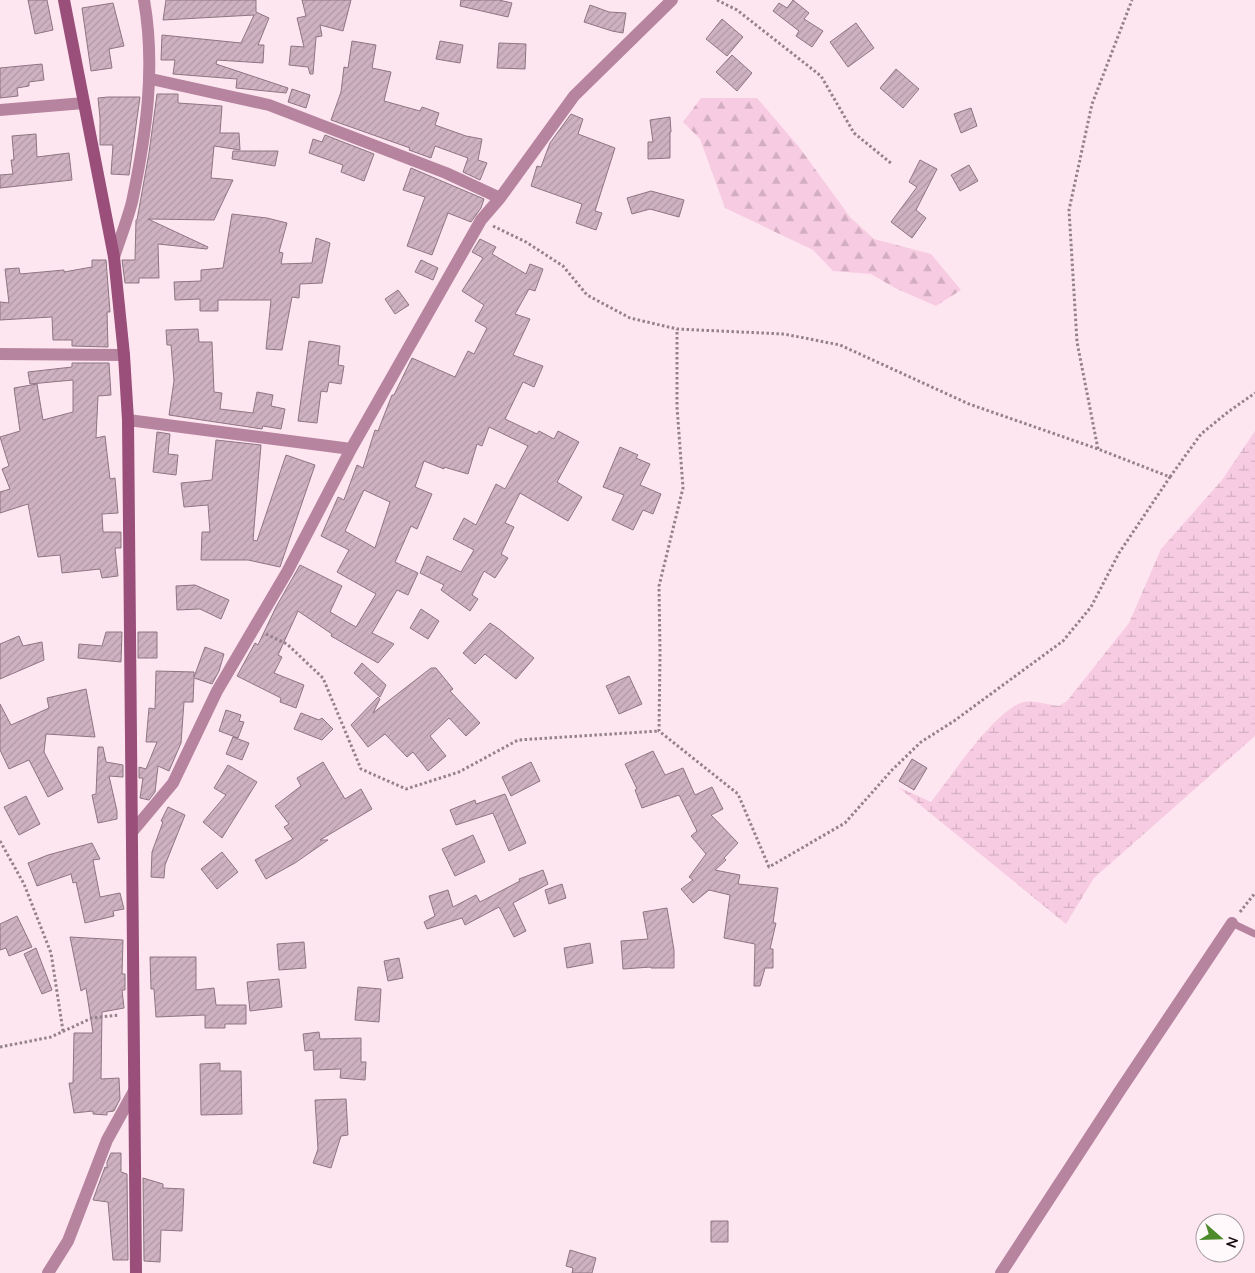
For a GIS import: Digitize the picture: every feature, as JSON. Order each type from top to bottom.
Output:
[{"type":"street","points":[[64,0],[114,257],[124,355],[128,420],[136,1273]]},
{"type":"street","points":[[114,257],[131,204],[146,123],[151,79],[148,18],[144,0]]},
{"type":"street","points":[[132,832],[173,783],[218,691],[288,572],[351,450],[481,220],[500,198],[574,96],[672,0]]},
{"type":"street","points":[[151,79],[269,105],[446,173],[500,198]]},
{"type":"street","points":[[0,110],[84,103]]},
{"type":"street","points":[[0,354],[124,355]]},
{"type":"street","points":[[128,420],[351,450]]},
{"type":"street","points":[[1001,1273],[1232,923]]},
{"type":"street","points":[[48,1273],[68,1241],[106,1140],[134,1091]]},
{"type":"lane","points":[[1232,923],[1255,934]]},
{"type":"path","points":[[717,0],[737,10],[821,76],[854,133],[892,164]]},
{"type":"path","points":[[1098,449],[1077,342],[1069,210],[1092,104],[1132,0]]},
{"type":"path","points":[[481,220],[526,242],[563,266],[587,295],[630,318],[677,329],[784,334],[840,345],[969,404],[1098,449],[1170,477]]},
{"type":"path","points":[[659,731],[659,586],[683,488],[677,406],[677,329]]},
{"type":"path","points":[[254,628],[288,644],[323,678],[361,769],[406,789],[459,772],[518,740],[659,731],[738,794],[769,867],[845,823],[892,770],[920,742],[954,721],[1063,641],[1091,606],[1119,553],[1201,434],[1255,393]]},
{"type":"path","points":[[0,840],[24,884],[51,953],[63,1032]]},
{"type":"path","points":[[1232,923],[1255,893]]},
{"type":"path","points":[[0,1047],[51,1037],[92,1018],[133,1013]]},
{"type":"green space","points":[[701,98],[757,98],[799,147],[850,217],[874,239],[931,254],[961,290],[936,306],[895,288],[871,274],[833,271],[813,250],[725,208],[700,139],[683,122]]},
{"type":"green space","points":[[1255,431],[1255,736],[1094,878],[1066,924],[898,787],[931,802],[987,730],[1012,707],[1024,702],[1059,706],[1067,701],[1129,623],[1161,549],[1222,480]]},
{"type":"building","points":[[28,0],[47,0],[53,30],[35,34]]},
{"type":"building","points":[[166,0],[256,0],[256,12],[269,18],[258,45],[264,45],[263,63],[217,60],[216,64],[288,88],[286,93],[236,88],[237,79],[173,74],[175,60],[161,60],[162,35],[241,43],[254,15],[163,20]]},
{"type":"building","points":[[302,0],[351,0],[343,31],[320,25],[322,36],[316,37],[313,74],[310,74],[308,67],[289,65],[291,46],[304,47],[297,18],[306,16]]},
{"type":"building","points":[[461,0],[499,0],[512,3],[508,17],[460,6]]},
{"type":"building","points":[[793,0],[809,13],[804,19],[823,31],[812,47],[796,36],[799,31],[773,11],[779,3],[787,8]]},
{"type":"building","points":[[113,3],[124,46],[109,49],[112,68],[91,71],[82,8]]},
{"type":"building","points":[[590,5],[609,12],[626,13],[623,33],[584,22]]},
{"type":"building","points":[[722,19],[743,37],[727,56],[706,39]]},
{"type":"building","points":[[856,23],[874,48],[848,67],[830,42]]},
{"type":"building","points":[[352,41],[376,45],[372,68],[391,72],[384,101],[420,111],[422,107],[439,113],[435,125],[466,136],[482,139],[478,160],[487,163],[480,180],[463,172],[468,158],[435,146],[431,158],[409,150],[410,148],[331,120],[341,92],[344,67],[348,68]]},
{"type":"building","points":[[440,41],[463,45],[460,63],[436,59]]},
{"type":"building","points":[[499,43],[526,44],[525,69],[497,68]]},
{"type":"building","points":[[732,55],[752,73],[737,91],[716,72]]},
{"type":"building","points":[[42,64],[44,80],[29,82],[29,86],[17,88],[18,96],[0,98],[0,68]]},
{"type":"building","points":[[896,69],[919,89],[903,108],[880,88]]},
{"type":"building","points":[[292,89],[310,95],[306,108],[288,102]]},
{"type":"building","points":[[157,94],[178,94],[178,103],[222,106],[220,133],[239,133],[240,150],[214,146],[211,178],[233,180],[214,220],[148,219],[208,247],[207,249],[158,244],[159,278],[139,278],[139,283],[125,283],[122,260],[135,260],[136,220],[149,153]]},
{"type":"building","points":[[140,97],[129,175],[111,174],[113,145],[100,145],[98,98]]},
{"type":"building","points":[[971,108],[977,126],[961,133],[954,114]]},
{"type":"building","points":[[571,114],[583,119],[578,134],[615,148],[595,211],[602,213],[596,230],[576,223],[582,204],[531,186],[537,166],[541,167],[550,143]]},
{"type":"building","points":[[670,117],[670,158],[648,159],[648,142],[653,142],[650,120]]},
{"type":"building","points":[[36,134],[37,157],[69,153],[72,180],[0,188],[0,175],[13,174],[11,160],[14,160],[12,136]]},
{"type":"building","points":[[325,135],[374,154],[364,181],[341,172],[343,165],[309,153],[313,139],[322,142]]},
{"type":"building","points":[[233,151],[278,151],[275,166],[232,159]]},
{"type":"building","points":[[920,160],[937,169],[916,210],[926,218],[912,238],[891,222],[917,187],[909,182]]},
{"type":"building","points":[[969,165],[978,181],[960,191],[951,175]]},
{"type":"building","points":[[411,168],[484,199],[481,208],[471,222],[448,213],[432,255],[407,246],[425,197],[403,190]]},
{"type":"building","points":[[651,191],[684,200],[679,217],[650,209],[632,214],[627,198]]},
{"type":"building","points":[[232,214],[267,218],[287,223],[279,252],[283,253],[281,264],[312,263],[316,238],[330,243],[322,283],[300,284],[299,298],[292,297],[282,350],[266,349],[271,300],[218,300],[218,311],[200,311],[200,299],[175,300],[174,282],[201,281],[201,270],[223,268]]},
{"type":"building","points":[[480,239],[496,247],[492,254],[526,274],[530,264],[543,269],[535,291],[529,289],[515,314],[530,319],[513,355],[543,366],[534,387],[523,382],[505,419],[537,434],[539,431],[554,439],[558,431],[579,442],[557,482],[582,497],[568,521],[520,493],[505,523],[514,527],[501,554],[508,558],[495,578],[484,571],[472,595],[478,599],[470,611],[441,590],[444,585],[420,573],[427,556],[461,572],[474,550],[453,539],[464,518],[476,525],[496,484],[505,489],[528,446],[489,427],[482,446],[477,444],[468,474],[444,467],[444,469],[424,461],[415,487],[432,494],[417,529],[411,526],[395,562],[418,573],[408,595],[397,590],[372,633],[394,644],[378,663],[331,636],[332,634],[298,611],[278,655],[282,657],[274,673],[304,685],[296,708],[280,702],[281,698],[237,676],[255,643],[258,645],[276,607],[300,565],[342,586],[330,612],[356,627],[376,594],[337,572],[349,550],[321,536],[338,497],[344,500],[357,465],[363,468],[375,430],[378,431],[392,395],[394,395],[412,358],[455,377],[468,351],[474,354],[487,328],[475,321],[484,305],[462,291],[483,258],[472,252]],"holes":[[[364,490],[390,502],[375,548],[345,531]]]},
{"type":"building","points":[[92,260],[106,260],[110,312],[107,312],[108,347],[72,346],[72,340],[53,340],[52,317],[0,320],[0,302],[9,303],[5,269],[19,268],[20,274],[64,270],[64,272],[92,267]]},
{"type":"building","points":[[421,260],[438,268],[433,280],[415,272]]},
{"type":"building","points":[[398,290],[409,305],[395,314],[385,299]]},
{"type":"building","points":[[198,329],[199,342],[212,342],[214,392],[222,393],[220,409],[253,413],[257,392],[273,395],[271,406],[285,409],[281,429],[263,426],[262,429],[169,415],[174,381],[171,345],[167,345],[166,330]]},
{"type":"building","points":[[309,341],[340,346],[338,365],[344,366],[341,384],[329,382],[327,392],[321,391],[317,423],[298,421]]},
{"type":"building","points":[[72,363],[109,363],[111,395],[98,396],[96,438],[105,436],[110,479],[115,478],[118,513],[102,514],[103,532],[121,532],[121,548],[115,548],[118,576],[102,578],[100,569],[62,573],[60,555],[38,557],[28,504],[0,513],[0,492],[10,489],[2,469],[9,466],[0,437],[20,431],[14,388],[37,384],[43,420],[73,412],[73,380],[30,384],[28,372],[72,367]]},
{"type":"building","points":[[157,432],[170,434],[168,454],[178,455],[176,475],[153,472]]},
{"type":"building","points":[[216,440],[261,445],[253,540],[257,541],[286,455],[315,465],[280,567],[248,560],[201,560],[202,532],[210,532],[208,505],[184,507],[181,483],[212,480]]},
{"type":"building","points":[[620,447],[638,455],[636,458],[650,464],[640,485],[661,494],[653,514],[643,510],[633,530],[612,520],[624,495],[603,487]]},
{"type":"building","points":[[195,585],[229,600],[221,619],[200,609],[177,610],[176,586]]},
{"type":"building","points":[[421,609],[439,621],[428,639],[410,628]]},
{"type":"building","points":[[490,623],[534,658],[516,679],[485,654],[475,664],[463,653]]},
{"type":"building","points":[[106,632],[122,632],[121,662],[78,658],[79,644],[102,646]]},
{"type":"building","points":[[138,632],[157,632],[157,658],[138,658]]},
{"type":"building","points":[[19,636],[23,646],[42,642],[44,660],[0,679],[0,644]]},
{"type":"building","points":[[205,647],[224,654],[219,671],[212,684],[194,678],[193,702],[184,702],[181,743],[169,771],[158,766],[155,792],[149,800],[140,798],[143,778],[139,778],[139,767],[146,769],[157,742],[146,742],[149,708],[155,709],[156,671],[194,672],[194,677]]},
{"type":"building","points":[[362,663],[386,685],[380,697],[354,673]]},
{"type":"building","points":[[431,668],[436,668],[453,689],[450,691],[480,723],[466,736],[449,718],[430,736],[446,756],[428,771],[413,752],[407,757],[385,734],[368,747],[351,725],[378,697],[380,699],[373,713]]},
{"type":"building","points":[[629,676],[642,704],[619,714],[606,686]]},
{"type":"building","points":[[86,689],[95,737],[46,734],[44,752],[63,789],[48,797],[29,760],[9,769],[0,750],[0,704],[11,725],[49,708],[47,698]]},
{"type":"building","points":[[226,710],[241,715],[239,721],[244,722],[238,738],[219,731]]},
{"type":"building","points":[[301,713],[319,720],[322,718],[333,729],[322,740],[294,729]]},
{"type":"building","points":[[233,737],[249,743],[242,760],[226,754]]},
{"type":"building","points":[[98,747],[103,747],[106,762],[123,765],[123,777],[109,776],[117,819],[98,823],[92,795],[96,794]]},
{"type":"building","points":[[653,751],[665,775],[683,768],[695,795],[712,787],[723,809],[711,815],[738,843],[724,858],[726,860],[715,870],[740,875],[738,884],[778,888],[773,923],[776,923],[770,949],[773,949],[773,968],[765,968],[760,986],[754,986],[755,944],[724,938],[730,895],[709,890],[693,903],[681,889],[693,880],[689,877],[706,854],[691,836],[697,831],[679,795],[642,808],[635,790],[637,789],[625,764]]},
{"type":"building","points":[[912,759],[927,768],[914,790],[899,781]]},
{"type":"building","points":[[323,762],[345,799],[361,789],[372,809],[320,840],[328,840],[295,863],[266,879],[255,860],[293,839],[284,827],[289,824],[275,806],[301,786],[297,778]]},
{"type":"building","points":[[531,762],[540,781],[511,796],[502,777]]},
{"type":"building","points":[[228,765],[257,782],[222,838],[203,822],[226,795],[214,788]]},
{"type":"building","points":[[505,794],[526,843],[509,851],[493,813],[456,825],[450,810],[475,800],[476,804]]},
{"type":"building","points":[[26,796],[40,824],[19,835],[4,807]]},
{"type":"building","points":[[168,807],[185,815],[165,865],[164,878],[151,877],[152,852],[163,822],[161,821]]},
{"type":"building","points":[[473,835],[485,862],[455,876],[442,849]]},
{"type":"building","points":[[92,843],[100,859],[93,860],[100,897],[120,893],[124,909],[113,911],[114,916],[85,923],[76,882],[73,883],[71,874],[37,886],[28,863],[48,855]]},
{"type":"building","points":[[222,852],[238,872],[217,889],[201,869]]},
{"type":"building","points":[[543,870],[548,884],[513,903],[526,931],[514,937],[499,907],[465,925],[462,918],[427,929],[424,922],[435,916],[429,896],[448,890],[453,907],[476,895],[480,902],[520,881],[519,879]]},
{"type":"building","points":[[562,884],[566,898],[549,904],[545,890]]},
{"type":"building","points":[[667,908],[674,950],[674,968],[623,969],[621,941],[648,939],[643,912]]},
{"type":"building","points":[[17,916],[32,947],[9,956],[6,948],[0,950],[0,924]]},
{"type":"building","points":[[70,937],[123,940],[122,974],[125,974],[125,990],[122,990],[124,1008],[102,1012],[101,1079],[119,1078],[120,1099],[114,1111],[107,1112],[107,1115],[93,1114],[93,1111],[74,1113],[69,1083],[73,1083],[74,1033],[93,1033],[86,988],[81,991]]},
{"type":"building","points":[[304,942],[306,968],[279,970],[277,944]]},
{"type":"building","points":[[590,943],[593,963],[567,968],[564,948]]},
{"type":"building","points":[[36,948],[52,990],[42,994],[24,954]]},
{"type":"building","points":[[150,957],[196,957],[196,990],[214,988],[216,1005],[246,1005],[246,1024],[225,1024],[225,1028],[205,1028],[205,1015],[156,1017],[154,989],[151,989]]},
{"type":"building","points":[[399,958],[403,978],[388,981],[384,961]]},
{"type":"building","points":[[279,979],[282,1007],[250,1011],[247,982]]},
{"type":"building","points":[[358,987],[381,989],[379,1022],[355,1020]]},
{"type":"building","points":[[319,1032],[320,1039],[361,1038],[361,1062],[366,1062],[365,1080],[340,1078],[341,1069],[314,1070],[313,1050],[305,1051],[303,1034]]},
{"type":"building","points":[[220,1063],[220,1071],[241,1071],[242,1114],[201,1115],[200,1064]]},
{"type":"building","points":[[346,1099],[348,1135],[341,1136],[331,1168],[313,1163],[318,1149],[315,1100]]},
{"type":"building","points":[[111,1153],[121,1153],[121,1172],[127,1174],[128,1260],[113,1260],[108,1202],[93,1200],[105,1167],[107,1168],[107,1162]]},
{"type":"building","points":[[143,1178],[163,1184],[163,1188],[184,1189],[182,1231],[161,1230],[160,1262],[144,1261]]},
{"type":"building","points":[[711,1221],[728,1221],[728,1242],[711,1242]]},
{"type":"building","points":[[570,1250],[596,1258],[592,1273],[572,1273],[573,1268],[566,1266]]}]
